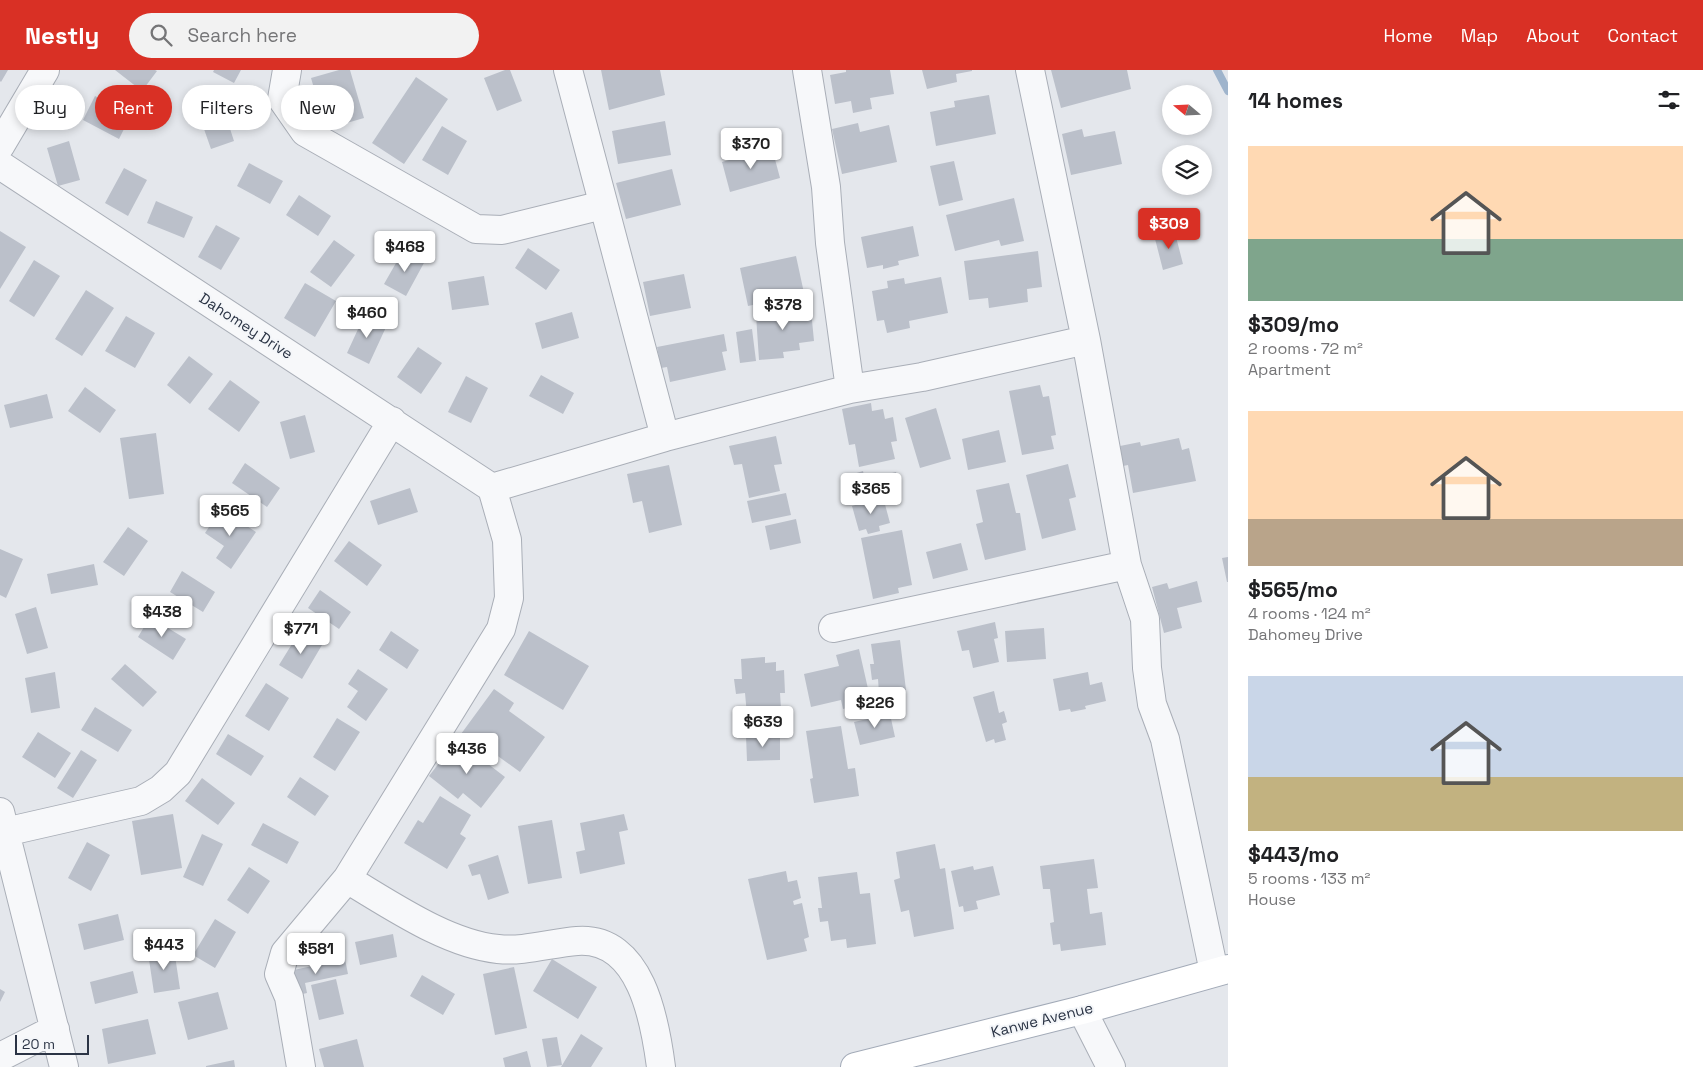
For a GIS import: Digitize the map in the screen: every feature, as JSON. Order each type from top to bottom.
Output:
[{"type":"main road","name":"Kanwe Avenue","points":[[855,1067],[1082,1010],[1221,970]]},
{"type":"street","points":[[0,146],[45,70]]},
{"type":"street","points":[[288,70],[282,99],[305,132],[476,229],[502,230],[603,205]]},
{"type":"street","points":[[568,70],[666,436]]},
{"type":"street","points":[[807,70],[826,187],[830,243],[850,389]]},
{"type":"street","points":[[1030,70],[1086,340],[1126,566],[1145,619],[1147,668],[1152,704],[1165,739],[1221,970]]},
{"type":"street","name":"Dahomey Drive","points":[[0,165],[492,488]]},
{"type":"street","points":[[301,1067],[289,997],[279,974],[285,953],[347,879],[501,629],[509,598],[507,540],[492,488],[666,436],[850,389],[922,377],[1086,340]]},
{"type":"street","points":[[64,1067],[2,822],[141,801],[161,789],[178,773],[392,422]]},
{"type":"street","points":[[834,628],[1126,566]]},
{"type":"street","points":[[347,879],[398,909],[470,944],[499,950],[579,941],[594,942],[612,949],[626,962],[643,987],[656,1032],[661,1067]]},
{"type":"street","points":[[1082,1010],[1111,1067]]},
{"type":"street","points":[[0,1057],[55,1029]]},
{"type":"building","points":[[0,70],[8,70],[1,82],[0,81]]},
{"type":"building","points":[[115,70],[157,71],[146,85],[134,85]]},
{"type":"building","points":[[214,70],[241,70],[234,83],[213,72]]},
{"type":"building","points":[[339,70],[350,70],[364,118],[354,121],[354,85],[313,85],[311,78]]},
{"type":"building","points":[[510,70],[522,101],[497,111],[484,78]]},
{"type":"building","points":[[601,70],[660,70],[665,95],[609,110]]},
{"type":"building","points":[[846,70],[890,70],[894,94],[870,98],[872,109],[853,113],[851,101],[835,104],[830,75],[846,72]]},
{"type":"building","points":[[922,70],[972,71],[956,74],[957,82],[927,89]]},
{"type":"building","points":[[1051,70],[1127,70],[1131,89],[1061,108]]},
{"type":"building","points":[[416,77],[448,99],[404,164],[372,143]]},
{"type":"building","points":[[989,95],[996,134],[936,146],[930,112],[955,107],[954,101]]},
{"type":"building","points":[[95,96],[95,126],[85,121],[85,116]]},
{"type":"building","points":[[665,121],[671,155],[618,164],[612,131]]},
{"type":"building","points":[[858,123],[860,132],[889,125],[897,162],[842,174],[832,129]]},
{"type":"building","points":[[442,126],[467,141],[448,175],[422,160]]},
{"type":"building","points":[[1082,129],[1084,137],[1115,131],[1122,164],[1071,175],[1062,134]]},
{"type":"building","points":[[102,130],[124,130],[119,139]]},
{"type":"building","points":[[204,130],[230,130],[234,141],[211,149]]},
{"type":"building","points":[[69,141],[80,180],[58,186],[47,148]]},
{"type":"building","points":[[772,148],[780,178],[730,192],[722,162]]},
{"type":"building","points":[[954,161],[963,200],[939,206],[930,166]]},
{"type":"building","points":[[249,163],[283,181],[270,204],[237,186]]},
{"type":"building","points":[[124,168],[147,180],[128,216],[105,203]]},
{"type":"building","points":[[672,169],[681,205],[626,219],[616,183]]},
{"type":"building","points":[[299,195],[331,216],[318,236],[286,215]]},
{"type":"building","points":[[1014,198],[1024,241],[1001,246],[999,240],[955,251],[946,215]]},
{"type":"building","points":[[156,201],[193,217],[184,238],[147,223]]},
{"type":"building","points":[[216,225],[240,238],[221,270],[198,257]]},
{"type":"building","points":[[913,226],[919,256],[898,261],[899,265],[883,269],[883,265],[867,268],[861,237]]},
{"type":"building","points":[[1174,229],[1183,264],[1163,270],[1154,235]]},
{"type":"building","points":[[0,231],[26,247],[0,289]]},
{"type":"building","points":[[334,240],[355,255],[331,287],[310,272]]},
{"type":"building","points":[[528,248],[560,270],[546,290],[515,268]]},
{"type":"building","points":[[404,249],[425,261],[406,296],[384,284]]},
{"type":"building","points":[[1038,251],[1042,287],[1027,289],[1028,302],[989,308],[988,298],[969,300],[964,261]]},
{"type":"building","points":[[796,256],[804,293],[783,298],[784,303],[771,305],[771,301],[748,306],[740,268]]},
{"type":"building","points":[[34,260],[60,276],[34,317],[9,301]]},
{"type":"building","points":[[684,274],[691,308],[650,316],[643,282]]},
{"type":"building","points":[[484,276],[489,305],[452,310],[448,282]]},
{"type":"building","points":[[941,277],[948,313],[909,321],[910,328],[887,333],[884,320],[877,321],[872,291],[888,288],[887,281],[904,278],[905,284]]},
{"type":"building","points":[[305,283],[336,301],[315,337],[284,318]]},
{"type":"building","points":[[86,290],[114,308],[82,356],[55,339]]},
{"type":"building","points":[[799,303],[800,311],[811,310],[814,341],[799,343],[800,350],[783,352],[784,358],[759,360],[756,315],[778,313],[778,305]]},
{"type":"building","points":[[572,312],[579,338],[542,349],[535,323]]},
{"type":"building","points":[[365,314],[387,325],[369,364],[347,353]]},
{"type":"building","points":[[126,316],[155,333],[135,368],[105,351]]},
{"type":"building","points":[[752,329],[756,361],[740,363],[736,332]]},
{"type":"building","points":[[724,334],[727,351],[722,352],[726,370],[670,382],[667,367],[661,368],[657,347]]},
{"type":"building","points":[[418,347],[442,363],[421,394],[397,377]]},
{"type":"building","points":[[189,356],[213,374],[190,404],[167,385]]},
{"type":"building","points":[[541,375],[574,393],[563,414],[529,396]]},
{"type":"building","points":[[466,376],[488,388],[471,423],[448,412]]},
{"type":"building","points":[[230,380],[260,402],[239,432],[208,409]]},
{"type":"building","points":[[1040,385],[1043,397],[1049,396],[1056,435],[1051,436],[1054,449],[1022,455],[1009,391]]},
{"type":"building","points":[[85,387],[116,410],[100,433],[68,411]]},
{"type":"building","points":[[47,394],[53,418],[10,428],[4,405]]},
{"type":"building","points":[[871,403],[872,411],[883,409],[885,419],[893,417],[897,441],[891,442],[895,459],[859,467],[855,444],[849,445],[842,409]]},
{"type":"building","points":[[936,408],[951,459],[920,468],[905,418]]},
{"type":"building","points":[[305,415],[315,452],[290,459],[280,422]]},
{"type":"building","points":[[999,430],[1006,462],[968,470],[962,439]]},
{"type":"building","points":[[156,433],[164,494],[129,499],[120,438]]},
{"type":"building","points":[[776,436],[782,464],[774,465],[780,491],[749,498],[742,464],[734,465],[729,446]]},
{"type":"building","points":[[1179,438],[1182,450],[1189,448],[1196,481],[1133,493],[1128,465],[1123,466],[1120,446],[1140,442],[1141,446]]},
{"type":"building","points":[[245,463],[280,488],[267,507],[232,483]]},
{"type":"building","points":[[1068,464],[1076,497],[1069,499],[1076,530],[1042,539],[1026,475]]},
{"type":"building","points":[[669,465],[682,525],[649,533],[642,501],[633,503],[627,474]]},
{"type":"building","points":[[863,471],[865,480],[896,472],[901,490],[854,502],[847,476]]},
{"type":"building","points":[[1009,483],[1016,513],[1020,513],[1026,550],[985,560],[976,524],[983,522],[976,490]]},
{"type":"building","points":[[410,488],[418,512],[378,525],[370,501]]},
{"type":"building","points":[[786,493],[791,515],[752,523],[747,501]]},
{"type":"building","points":[[883,497],[890,523],[879,526],[880,531],[868,534],[866,529],[859,531],[852,506]]},
{"type":"building","points":[[221,509],[256,532],[231,569],[216,558],[224,546],[205,533]]},
{"type":"building","points":[[796,519],[801,543],[770,550],[765,526]]},
{"type":"building","points":[[128,527],[148,541],[124,576],[103,562]]},
{"type":"building","points":[[902,530],[912,585],[898,588],[899,593],[873,599],[861,538]]},
{"type":"building","points":[[349,541],[382,565],[367,586],[334,561]]},
{"type":"building","points":[[961,543],[968,570],[933,579],[926,552]]},
{"type":"building","points":[[0,549],[23,559],[6,598],[0,595]]},
{"type":"building","points":[[1228,557],[1228,582],[1227,582],[1222,558]]},
{"type":"building","points":[[94,564],[98,585],[51,594],[47,574]]},
{"type":"building","points":[[182,571],[215,592],[203,612],[170,592]]},
{"type":"building","points":[[1197,581],[1202,602],[1177,608],[1182,628],[1164,633],[1152,587],[1167,583],[1169,589]]},
{"type":"building","points":[[320,590],[351,612],[339,629],[308,608]]},
{"type":"building","points":[[36,607],[48,648],[27,654],[15,614]]},
{"type":"building","points":[[150,617],[186,639],[173,660],[138,637]]},
{"type":"building","points":[[995,622],[998,638],[994,639],[999,662],[973,668],[969,650],[962,651],[957,631]]},
{"type":"building","points":[[1044,628],[1046,659],[1007,662],[1005,631]]},
{"type":"building","points":[[300,631],[322,645],[302,679],[279,665]]},
{"type":"building","points":[[391,631],[419,650],[407,669],[379,650]]},
{"type":"building","points":[[529,631],[589,666],[563,710],[504,675]]},
{"type":"building","points":[[900,640],[906,690],[879,693],[878,679],[872,680],[870,664],[874,664],[871,644]]},
{"type":"building","points":[[859,649],[871,702],[843,709],[841,700],[811,707],[804,674],[839,666],[836,655]]},
{"type":"building","points":[[765,657],[765,663],[776,662],[776,671],[784,670],[785,693],[780,693],[781,709],[785,709],[786,720],[748,726],[745,693],[736,694],[734,679],[742,679],[741,659]]},
{"type":"building","points":[[125,664],[157,692],[143,707],[111,679]]},
{"type":"building","points":[[358,669],[388,689],[366,721],[347,707],[358,691],[348,684]]},
{"type":"building","points":[[55,672],[60,708],[31,713],[25,678]]},
{"type":"building","points":[[1088,672],[1090,685],[1102,682],[1106,701],[1085,706],[1086,709],[1071,712],[1070,709],[1059,711],[1053,679]]},
{"type":"building","points":[[266,683],[289,698],[269,731],[245,716]]},
{"type":"building","points":[[494,689],[514,703],[509,711],[545,737],[520,772],[477,741],[475,744],[461,734]]},
{"type":"building","points":[[994,691],[999,713],[1004,711],[1007,722],[1002,724],[1006,740],[995,743],[994,739],[986,742],[973,697]]},
{"type":"building","points":[[95,707],[132,730],[118,752],[81,730]]},
{"type":"building","points":[[890,714],[895,737],[860,745],[854,722]]},
{"type":"building","points":[[337,718],[360,732],[335,771],[313,757]]},
{"type":"building","points":[[841,726],[848,769],[855,768],[859,796],[814,803],[810,779],[813,778],[806,731]]},
{"type":"building","points":[[38,732],[71,753],[55,778],[22,757]]},
{"type":"building","points":[[228,734],[264,756],[251,776],[216,754]]},
{"type":"building","points":[[780,734],[780,760],[747,761],[746,736]]},
{"type":"building","points":[[457,740],[505,777],[481,808],[463,793],[458,799],[429,776]]},
{"type":"building","points":[[81,750],[97,760],[73,798],[57,788]]},
{"type":"building","points":[[300,777],[329,796],[315,816],[287,797]]},
{"type":"building","points":[[202,778],[235,803],[218,825],[185,801]]},
{"type":"building","points":[[440,796],[471,815],[460,834],[466,838],[447,869],[404,843],[418,820],[423,823]]},
{"type":"building","points":[[173,814],[182,868],[141,875],[132,821]]},
{"type":"building","points":[[624,814],[628,830],[619,832],[625,864],[580,874],[576,852],[585,850],[580,823]]},
{"type":"building","points":[[552,820],[562,878],[528,884],[518,826]]},
{"type":"building","points":[[263,823],[299,842],[287,864],[251,845]]},
{"type":"building","points":[[202,834],[223,844],[203,886],[183,877]]},
{"type":"building","points":[[87,842],[110,855],[91,891],[68,878]]},
{"type":"building","points":[[935,844],[940,869],[945,868],[954,929],[914,937],[909,910],[901,912],[894,880],[900,878],[896,852]]},
{"type":"building","points":[[498,855],[509,893],[488,900],[480,874],[472,876],[468,865]]},
{"type":"building","points":[[1094,859],[1098,888],[1087,889],[1090,914],[1102,912],[1106,945],[1061,951],[1060,944],[1053,945],[1050,923],[1054,922],[1050,889],[1043,889],[1040,866]]},
{"type":"building","points":[[973,866],[974,870],[993,866],[1000,895],[976,901],[978,909],[964,912],[963,906],[959,907],[951,871]]},
{"type":"building","points":[[249,867],[270,881],[248,914],[227,900]]},
{"type":"building","points":[[786,871],[788,882],[797,880],[801,898],[793,901],[794,905],[802,903],[809,937],[804,939],[807,951],[767,960],[748,879]]},
{"type":"building","points":[[857,872],[860,894],[870,893],[876,944],[847,948],[846,939],[831,941],[828,921],[820,922],[818,908],[822,908],[818,877]]},
{"type":"building","points":[[118,914],[124,940],[84,950],[78,924]]},
{"type":"building","points":[[215,919],[236,932],[215,968],[193,955]]},
{"type":"building","points":[[393,934],[397,957],[360,965],[355,942]]},
{"type":"building","points":[[174,949],[180,989],[154,993],[148,953]]},
{"type":"building","points":[[345,959],[348,974],[305,983],[307,993],[294,996],[289,971]]},
{"type":"building","points":[[552,959],[597,987],[578,1019],[533,991]]},
{"type":"building","points":[[514,967],[527,1028],[495,1035],[483,974]]},
{"type":"building","points":[[133,971],[138,993],[95,1004],[90,982]]},
{"type":"building","points":[[422,975],[455,994],[443,1015],[410,996]]},
{"type":"building","points":[[336,979],[344,1014],[319,1020],[311,985]]},
{"type":"building","points":[[0,989],[5,992],[0,1002]]},
{"type":"building","points":[[218,992],[228,1029],[188,1040],[178,1002]]},
{"type":"building","points":[[148,1019],[156,1054],[108,1064],[102,1029]]},
{"type":"building","points":[[581,1034],[603,1048],[591,1067],[561,1067]]},
{"type":"building","points":[[557,1037],[562,1065],[547,1067],[542,1039]]},
{"type":"building","points":[[357,1039],[364,1067],[324,1067],[319,1049]]},
{"type":"building","points":[[527,1051],[531,1067],[505,1067],[503,1058]]},
{"type":"building","points":[[234,1060],[235,1067],[206,1067],[206,1066]]},
{"type":"waterway","points":[[1217,70],[1228,91]]}]
